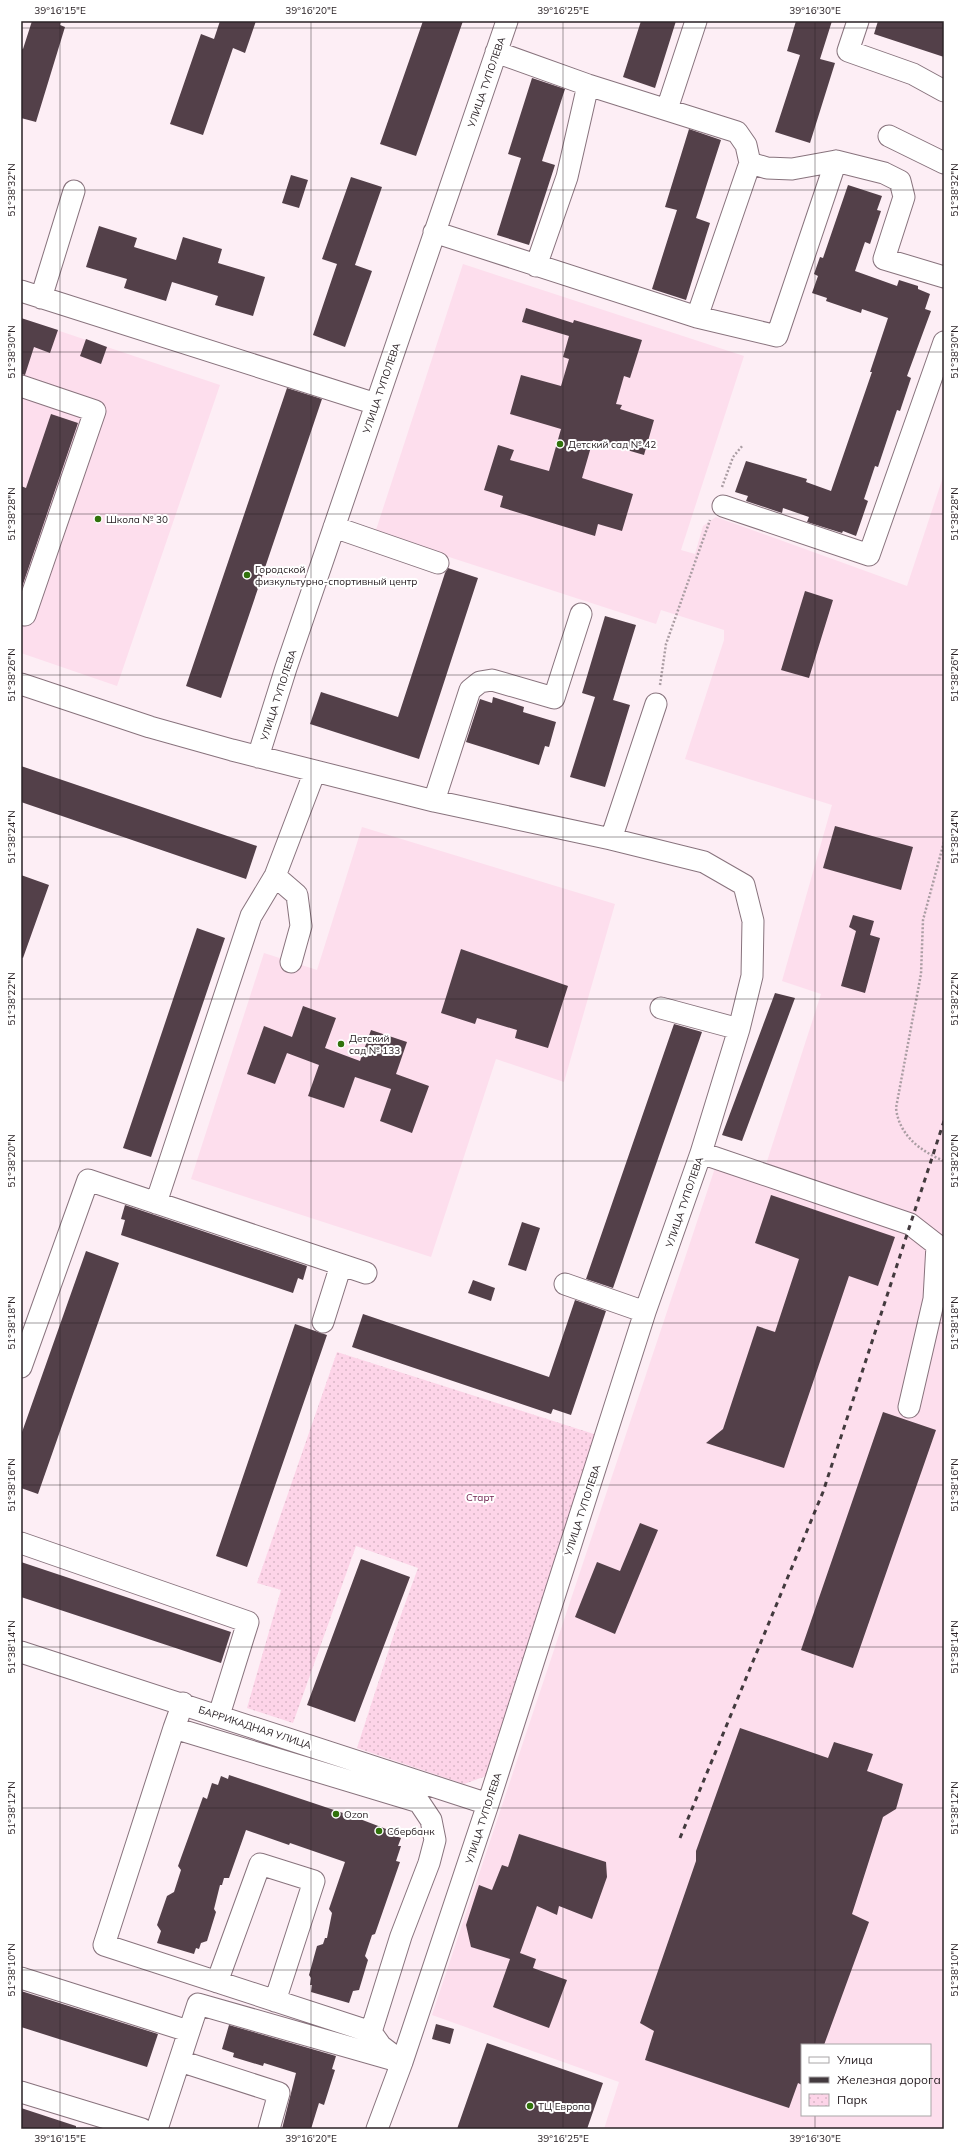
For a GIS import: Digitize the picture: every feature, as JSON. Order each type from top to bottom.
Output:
[{"type":"street","name":"УЛИЦА ТУПОЛЕВА","points":[[258,757],[334,527],[507,21]]},
{"type":"street","points":[[667,109],[696,21]]},
{"type":"street","points":[[858,21],[848,51],[913,74],[944,91]]},
{"type":"street","points":[[496,52],[588,84],[737,132],[746,145],[750,163],[697,317]]},
{"type":"street","points":[[536,266],[567,178],[588,84]]},
{"type":"street","points":[[890,136],[944,162]]},
{"type":"street","points":[[750,163],[767,168],[792,169],[836,162],[884,172],[900,181],[904,197],[884,259],[944,277]]},
{"type":"street","points":[[434,232],[697,317],[778,336],[836,162]]},
{"type":"street","points":[[41,298],[74,191]]},
{"type":"street","points":[[21,291],[376,404]]},
{"type":"street","points":[[718,506],[869,555],[944,342]]},
{"type":"street","points":[[21,386],[95,411],[25,615],[21,614]]},
{"type":"street","points":[[334,527],[438,563]]},
{"type":"street","points":[[434,801],[470,690],[480,682],[492,680],[554,698],[581,614]]},
{"type":"street","points":[[21,684],[150,727],[315,772],[434,801],[611,839],[656,704]]},
{"type":"street","points":[[156,1203],[251,916],[275,876],[315,772]]},
{"type":"street","name":"УЛИЦА ТУПОЛЕВА","points":[[378,2129],[402,2062],[488,1804],[645,1312],[701,1152],[739,1029],[752,976],[753,921],[744,885],[704,862],[611,839]]},
{"type":"street","points":[[275,876],[297,895],[301,926],[291,962]]},
{"type":"street","points":[[661,1008],[739,1029]]},
{"type":"street","points":[[701,1152],[910,1224],[937,1245],[934,1299],[908,1407]]},
{"type":"street","points":[[21,1367],[88,1180],[366,1273]]},
{"type":"street","points":[[323,1322],[341,1265]]},
{"type":"street","points":[[565,1284],[645,1312]]},
{"type":"street","points":[[21,1543],[248,1622],[219,1715]]},
{"type":"street","name":"БАРРИКАДНАЯ УЛИЦА","points":[[21,1652],[183,1703],[488,1804]]},
{"type":"street","points":[[183,1703],[104,1945],[371,2032],[381,2046],[402,2062]]},
{"type":"street","points":[[174,1728],[419,1802],[431,1820],[434,1840],[428,1863],[401,1936],[371,2032]]},
{"type":"street","points":[[217,1982],[260,1864],[314,1881],[275,2000]]},
{"type":"street","points":[[21,1978],[188,2031]]},
{"type":"street","points":[[157,2129],[198,2004],[402,2062]]},
{"type":"street","points":[[180,2061],[279,2093],[268,2129]]},
{"type":"street","points":[[21,2092],[142,2129]]},
{"type":"path","points":[[656,704],[666,644],[718,506],[733,457],[743,445]]},
{"type":"path","points":[[944,842],[923,920],[921,974],[896,1108],[897,1120],[918,1148],[944,1161]]},
{"type":"shaded area","points":[[463,264],[744,356],[681,550],[695,554],[703,526],[716,517],[907,586],[944,474],[944,2129],[604,2129],[619,2082],[432,2015],[715,1168],[760,1183],[821,994],[782,981],[832,805],[685,759],[724,640],[724,630],[661,610],[656,624],[375,533]]},
{"type":"shaded area","name":"Школа № 30","points":[[21,318],[220,385],[117,686],[21,653]]},
{"type":"shaded area","name":"Детский сад № 133","points":[[362,827],[615,904],[564,1082],[496,1059],[431,1257],[191,1179],[264,953],[317,970]]},
{"type":"green space","name":"Старт","points":[[337,1352],[600,1436],[486,1776],[464,1784],[357,1748],[394,1634],[418,1568],[356,1546],[293,1723],[247,1708],[281,1590],[257,1583]]},
{"type":"building","points":[[32,21],[61,21],[60,25],[65,27],[36,122],[21,118],[21,48],[23,49]]},
{"type":"building","points":[[220,21],[256,21],[245,53],[233,48],[203,135],[170,124],[201,34],[214,39]]},
{"type":"building","points":[[423,21],[463,21],[416,156],[380,144]]},
{"type":"building","points":[[641,21],[676,21],[655,88],[623,77]]},
{"type":"building","points":[[796,21],[832,21],[820,59],[835,63],[810,143],[775,132],[800,55],[787,51]]},
{"type":"building","points":[[878,21],[944,21],[944,57],[874,34]]},
{"type":"building","points":[[532,78],[565,89],[542,161],[555,165],[529,245],[497,235],[521,158],[508,154]]},
{"type":"building","points":[[689,129],[721,140],[696,218],[710,223],[686,300],[652,289],[677,210],[665,207]]},
{"type":"building","points":[[291,175],[308,180],[299,208],[282,203]]},
{"type":"building","points":[[351,177],[382,187],[355,265],[372,271],[345,347],[313,335],[337,264],[322,259]]},
{"type":"building","points":[[848,185],[882,196],[877,210],[881,211],[870,244],[865,242],[855,271],[897,286],[899,280],[918,286],[918,289],[930,294],[925,309],[931,311],[907,376],[911,378],[900,411],[897,410],[878,467],[875,466],[864,499],[868,501],[856,536],[843,531],[842,533],[807,522],[809,517],[783,508],[782,513],[746,501],[748,496],[735,492],[746,461],[807,479],[806,482],[831,491],[872,372],[870,372],[888,318],[862,309],[861,313],[826,301],[827,298],[812,293],[818,276],[814,274],[820,257],[823,258]]},
{"type":"building","points":[[99,226],[137,238],[134,247],[176,260],[183,237],[222,249],[218,263],[265,277],[253,316],[215,305],[218,296],[172,282],[166,301],[124,288],[127,279],[86,267]]},
{"type":"building","points":[[526,308],[573,323],[574,320],[642,340],[630,378],[624,376],[616,404],[622,405],[620,409],[654,420],[644,455],[593,440],[582,478],[633,494],[622,531],[598,524],[595,536],[500,507],[503,496],[484,490],[498,445],[514,450],[510,460],[549,471],[561,429],[510,414],[521,375],[561,386],[569,359],[563,357],[569,336],[522,322]]},
{"type":"building","points":[[21,318],[58,330],[50,353],[34,347],[25,375],[21,374]]},
{"type":"building","points":[[86,339],[107,347],[101,364],[80,356]]},
{"type":"building","points":[[287,388],[322,399],[221,698],[186,686]]},
{"type":"building","points":[[51,414],[78,423],[21,590],[21,486],[26,488]]},
{"type":"building","points":[[448,568],[478,578],[419,759],[310,724],[321,692],[398,717],[445,573]]},
{"type":"building","points":[[805,591],[833,600],[809,678],[781,670]]},
{"type":"building","points":[[605,616],[636,625],[613,700],[630,705],[605,787],[570,777],[595,697],[582,693]]},
{"type":"building","points":[[493,697],[524,707],[523,712],[556,722],[549,747],[545,746],[539,765],[466,742],[480,699],[492,703]]},
{"type":"building","points":[[21,766],[257,846],[246,879],[21,802]]},
{"type":"building","points":[[835,826],[913,847],[901,890],[823,868]]},
{"type":"building","points":[[21,875],[49,885],[23,958],[21,957]]},
{"type":"building","points":[[853,915],[874,921],[870,935],[880,938],[865,993],[841,986],[856,931],[849,927]]},
{"type":"building","points":[[197,928],[225,938],[151,1157],[123,1148]]},
{"type":"building","points":[[461,949],[568,986],[548,1048],[515,1038],[517,1030],[477,1018],[475,1024],[441,1013]]},
{"type":"building","points":[[775,993],[795,998],[742,1141],[722,1135]]},
{"type":"building","points":[[303,1006],[336,1018],[325,1048],[360,1061],[371,1030],[407,1042],[396,1074],[429,1086],[412,1133],[380,1121],[391,1089],[355,1077],[344,1108],[308,1096],[319,1065],[287,1053],[275,1084],[247,1074],[264,1026],[292,1037]]},
{"type":"building","points":[[674,1024],[702,1032],[613,1288],[586,1279]]},
{"type":"building","points":[[771,1195],[895,1237],[878,1286],[849,1276],[784,1468],[706,1443],[723,1429],[757,1326],[775,1332],[799,1259],[755,1243]]},
{"type":"building","points":[[125,1205],[307,1266],[303,1280],[298,1278],[293,1293],[121,1235],[125,1220],[121,1219]]},
{"type":"building","points":[[522,1222],[540,1228],[526,1271],[508,1265]]},
{"type":"building","points":[[86,1251],[119,1263],[38,1494],[21,1488],[21,1435]]},
{"type":"building","points":[[473,1280],[495,1288],[491,1301],[468,1293]]},
{"type":"building","points":[[575,1300],[606,1311],[571,1415],[553,1409],[551,1414],[352,1347],[363,1314],[549,1377]]},
{"type":"building","points":[[295,1324],[327,1335],[247,1567],[216,1556]]},
{"type":"building","points":[[883,1412],[936,1430],[853,1668],[801,1650]]},
{"type":"building","points":[[640,1523],[658,1530],[615,1634],[575,1617],[597,1562],[620,1571]]},
{"type":"building","points":[[361,1559],[410,1577],[355,1722],[307,1705]]},
{"type":"building","points":[[21,1562],[231,1632],[221,1663],[21,1597]]},
{"type":"building","points":[[740,1728],[828,1758],[834,1742],[873,1754],[867,1771],[903,1784],[896,1809],[883,1817],[852,1914],[869,1922],[824,2044],[801,2044],[801,2084],[798,2083],[789,2108],[645,2060],[654,2031],[640,2023],[696,1861],[696,1851]]},
{"type":"building","points":[[229,1775],[352,1816],[394,1832],[393,1835],[401,1838],[398,1846],[401,1846],[396,1861],[400,1862],[375,1934],[372,1935],[365,1956],[368,1960],[359,1990],[353,1991],[349,2003],[311,1992],[312,1985],[310,1985],[311,1978],[309,1975],[317,1946],[323,1944],[325,1938],[327,1938],[332,1913],[329,1909],[345,1862],[290,1843],[289,1845],[246,1830],[229,1878],[224,1878],[222,1885],[220,1885],[214,1909],[216,1912],[207,1941],[201,1943],[199,1949],[196,1948],[194,1954],[157,1943],[161,1931],[157,1925],[167,1896],[174,1892],[181,1870],[178,1866],[203,1797],[207,1799],[212,1783],[218,1785],[221,1776],[228,1779]]},
{"type":"building","points":[[519,1834],[606,1862],[607,1877],[592,1919],[559,1906],[557,1915],[537,1906],[520,1953],[536,1959],[533,1968],[567,1980],[549,2028],[493,2007],[510,1959],[471,1947],[466,1925],[479,1885],[492,1890],[502,1865],[508,1867]]},
{"type":"building","points":[[21,1991],[158,2034],[147,2067],[21,2027]]},
{"type":"building","points":[[436,2024],[454,2029],[450,2044],[432,2039]]},
{"type":"building","points":[[229,2025],[336,2056],[332,2069],[335,2070],[324,2105],[319,2103],[311,2129],[282,2129],[296,2073],[264,2063],[263,2066],[233,2057],[234,2053],[222,2049]]},
{"type":"building","name":"ТЦ Европа","points":[[487,2043],[603,2083],[587,2129],[457,2129]]},
{"type":"building","points":[[21,2108],[76,2126],[76,2129],[21,2129]]},
{"type":"railway","points":[[680,1838],[823,1492],[944,1121]]},
{"type":"place","name":"Детский сад № 42","points":[[560,444]]},
{"type":"place","name":"Школа № 30","points":[[98,519]]},
{"type":"place","name":"Городской физкультурно-спортивный центр","points":[[247,575]]},
{"type":"place","name":"Детский сад № 133","points":[[341,1044]]},
{"type":"place","name":"Ozon","points":[[336,1814]]},
{"type":"place","name":"Сбербанк","points":[[379,1831]]},
{"type":"place","name":"ТЦ Европа","points":[[530,2106]]}]
